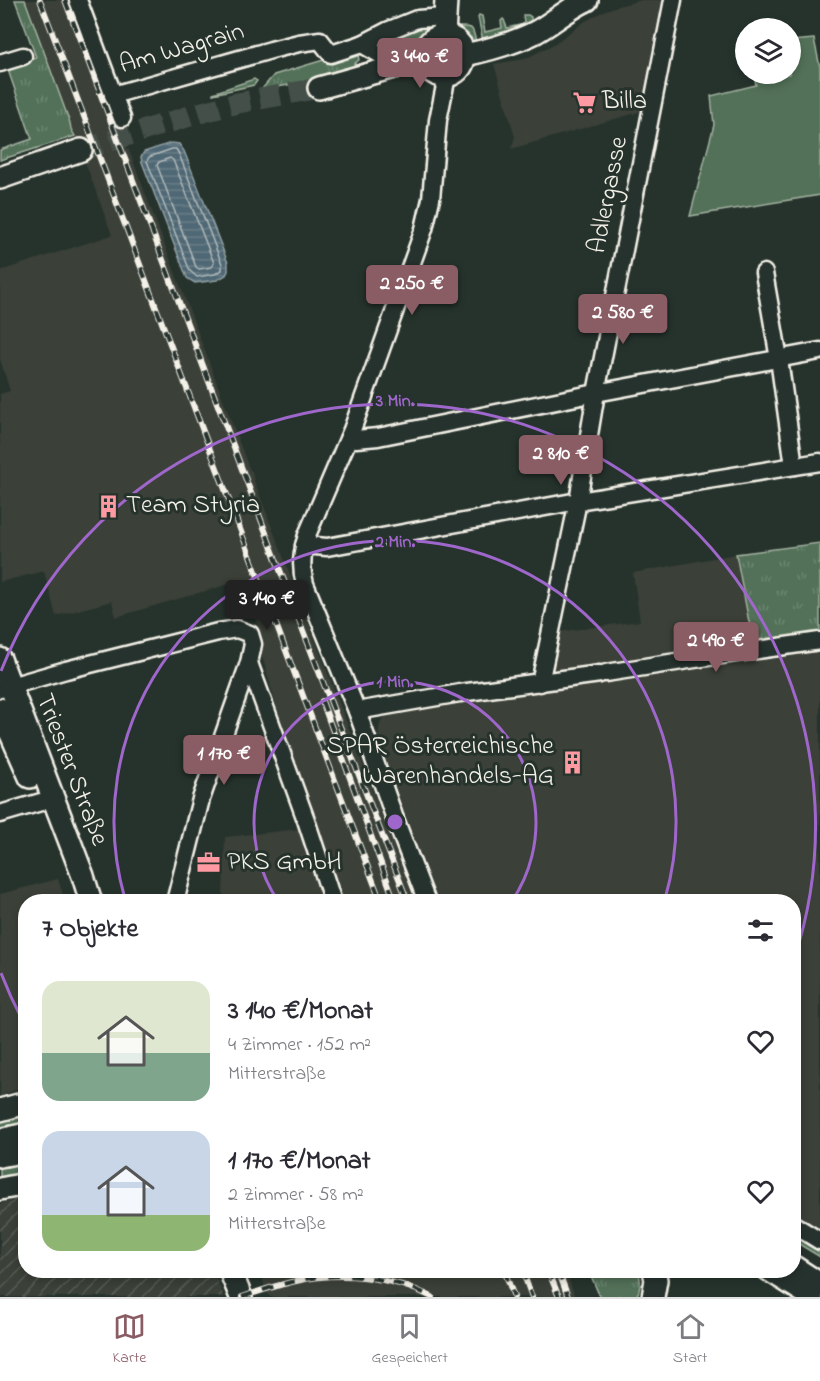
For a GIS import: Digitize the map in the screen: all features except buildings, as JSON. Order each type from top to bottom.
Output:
[{"type":"main road","points":[[465,55],[533,33],[587,0]]},
{"type":"main road","points":[[445,18],[465,55],[462,66],[455,74],[438,76],[430,72],[425,62],[424,50],[437,37],[445,18]]},
{"type":"main road","points":[[319,88],[425,62]]},
{"type":"main road","points":[[0,178],[81,150]]},
{"type":"main road","name":"Triester Straße","points":[[0,659],[5,687],[89,894]]},
{"type":"main road","name":"Triester Straße","points":[[0,709],[41,802],[74,894]]},
{"type":"main road","points":[[0,1110],[18,1105]]},
{"type":"main road","points":[[0,1140],[18,1136]]},
{"type":"main road","points":[[0,1156],[18,1153]]},
{"type":"main road","points":[[0,1189],[18,1186]]},
{"type":"main road","points":[[801,1262],[820,1271]]},
{"type":"main road","points":[[801,1272],[820,1284]]},
{"type":"main road","points":[[233,1278],[241,1297]]},
{"type":"main road","points":[[249,1278],[255,1297]]},
{"type":"main road","points":[[653,1297],[656,1278]]},
{"type":"main road","points":[[764,1278],[789,1297]]},
{"type":"main road","points":[[782,1278],[812,1297]]},
{"type":"street","name":"Am Wagrain","points":[[78,0],[122,118]]},
{"type":"street","name":"Adlergasse","points":[[540,683],[578,501],[596,393],[673,0]]},
{"type":"street","name":"Am Wagrain","points":[[113,95],[299,43],[320,40],[331,54],[362,44],[417,19],[445,18]]},
{"type":"street","points":[[362,44],[381,55],[394,68]]},
{"type":"street","points":[[0,63],[23,56]]},
{"type":"street","points":[[424,894],[357,711],[305,584],[302,566],[304,545],[311,525],[349,438],[424,229],[431,199],[438,120],[445,76]]},
{"type":"street","points":[[764,273],[794,466]]},
{"type":"street","points":[[349,438],[378,437],[820,351]]},
{"type":"street","points":[[304,545],[327,547],[578,501],[820,462]]},
{"type":"street","points":[[5,687],[218,632],[237,629],[250,634],[253,644],[249,663],[201,799],[177,894]]},
{"type":"street","points":[[357,711],[460,693],[820,641]]},
{"type":"street","points":[[249,663],[306,819],[330,894]]},
{"type":"street","points":[[0,814],[41,802]]},
{"type":"street","points":[[801,1230],[820,1241]]},
{"type":"shaded area","points":[[25,0],[73,0],[115,118],[412,894],[223,894],[225,837],[318,826],[279,716],[263,659],[260,656],[264,642],[243,580],[116,617],[112,601],[56,616],[44,571],[0,582],[0,394],[10,391],[0,359],[0,271],[112,235]]},
{"type":"shaded area","points":[[642,0],[662,0],[639,112],[511,149],[515,137],[494,64],[525,59],[554,44],[602,12]]},
{"type":"shaded area","points":[[736,554],[753,643],[550,671],[558,632],[640,621],[633,573]]},
{"type":"shaded area","points":[[820,650],[820,1228],[801,1216],[801,894],[435,894],[394,786],[378,736],[383,718],[423,707],[762,656]]},
{"type":"shaded area","points":[[58,879],[63,894],[18,894],[18,1089],[0,1096],[0,894]]},
{"type":"shaded area","points":[[18,1199],[18,1278],[217,1278],[224,1297],[0,1297],[0,1204]]},
{"type":"shaded area","points":[[263,1278],[568,1278],[575,1297],[270,1297]]},
{"type":"green space","points":[[15,0],[25,0],[75,136],[0,160],[0,150],[32,139],[7,67],[36,57]]},
{"type":"green space","points":[[479,15],[482,16],[485,32],[502,28],[503,19],[507,28],[524,24],[523,15],[531,17],[531,21],[515,31],[483,41]]},
{"type":"green space","points":[[434,23],[420,42],[409,48],[385,51],[375,41],[412,25]]},
{"type":"green space","points":[[458,27],[472,28],[476,42],[464,38]]},
{"type":"green space","points":[[814,39],[820,67],[820,195],[690,216],[714,125],[711,96],[756,84],[801,84],[801,40]]},
{"type":"green space","points":[[442,48],[450,48],[455,53],[453,64],[442,66],[437,61],[437,53]]},
{"type":"green space","points":[[350,52],[358,55],[359,60],[354,64],[355,68],[315,80],[261,90],[274,75]]},
{"type":"green space","points":[[254,79],[257,81],[254,85],[213,94],[213,93]]},
{"type":"green space","points":[[820,543],[820,633],[753,643],[736,554]]},
{"type":"green space","points":[[18,1112],[18,1127],[0,1131],[0,1117]]},
{"type":"green space","points":[[18,1162],[18,1180],[0,1184],[0,1166]]},
{"type":"green space","points":[[801,1238],[820,1250],[820,1257],[801,1245]]},
{"type":"green space","points":[[592,1278],[640,1278],[636,1297],[600,1297]]},
{"type":"water","points":[[171,143],[179,144],[184,151],[228,263],[226,275],[217,280],[195,283],[187,278],[142,162],[141,157],[144,152]]},
{"type":"tunnel","points":[[81,150],[203,112],[319,88]]},
{"type":"railway","points":[[40,0],[378,894]]},
{"type":"railway","points":[[65,0],[405,894]]},
{"type":"railway","points":[[322,701],[392,894]]},
{"type":"railway","points":[[242,1297],[275,1286],[313,1278]]},
{"type":"railway","points":[[371,1278],[400,1284],[432,1297]]},
{"type":"railway","points":[[507,1278],[514,1297]]},
{"type":"railway","points":[[525,1278],[532,1297]]},
{"type":"railway","points":[[551,1278],[559,1297]]},
{"type":"railway","points":[[561,1278],[568,1297]]},
{"type":"place","name":"Billa","points":[[584,102]]},
{"type":"place","name":"Team Styria","points":[[108,506]]},
{"type":"place","name":"SPAR Österreichische Warenhandels-AG","points":[[572,762]]},
{"type":"place","name":"PKS GmbH","points":[[209,863]]}]
